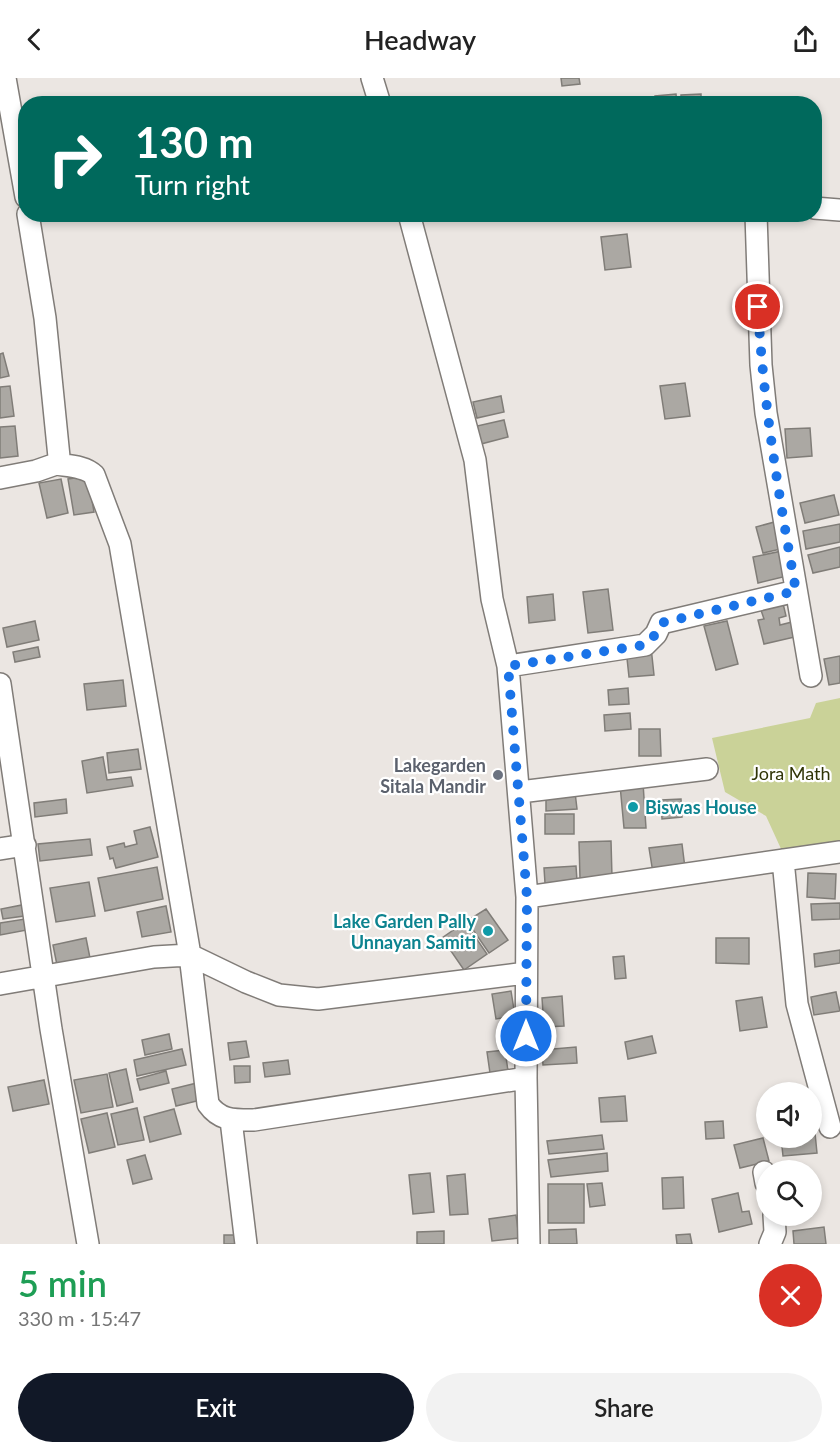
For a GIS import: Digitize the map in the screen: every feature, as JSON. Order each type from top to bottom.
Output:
[{"type":"street","points":[[5,78],[18,152]]},
{"type":"street","points":[[372,78],[378,96]]},
{"type":"street","points":[[822,209],[840,210]]},
{"type":"street","points":[[29,222],[45,318],[56,417],[59,449],[56,464]]},
{"type":"street","points":[[411,222],[475,460],[492,599],[508,666],[527,897],[526,1078],[530,1244]]},
{"type":"street","points":[[756,222],[761,365],[766,413],[811,676]]},
{"type":"street","points":[[0,478],[36,471],[56,464],[90,471],[94,475],[120,544],[190,955],[208,1104],[215,1114],[231,1120],[254,1120],[526,1078]]},
{"type":"street","points":[[508,666],[645,645],[656,634],[661,623],[796,591]]},
{"type":"street","points":[[0,684],[44,976],[88,1244]]},
{"type":"street","points":[[520,792],[707,769]]},
{"type":"street","points":[[0,849],[25,845]]},
{"type":"street","points":[[527,897],[840,852]]},
{"type":"street","points":[[783,860],[797,1004],[830,1127]]},
{"type":"street","points":[[0,984],[154,957],[190,955],[279,995],[318,999],[526,973]]},
{"type":"street","points":[[231,1120],[246,1244]]},
{"type":"street","points":[[770,1244],[775,1232],[775,1226]]},
{"type":"green space","name":"Jora Math","points":[[840,698],[840,844],[782,851],[766,816],[725,792],[712,738],[810,718],[816,703]]},
{"type":"building","points":[[561,78],[579,78],[580,84],[562,86]]},
{"type":"building","points":[[701,94],[701,96],[681,96]]},
{"type":"building","points":[[627,234],[631,267],[605,270],[601,237]]},
{"type":"building","points":[[3,353],[9,376],[0,378],[0,354]]},
{"type":"building","points":[[685,383],[690,416],[665,419],[660,386]]},
{"type":"building","points":[[10,386],[14,416],[0,418],[0,387]]},
{"type":"building","points":[[501,396],[504,412],[477,418],[473,402]]},
{"type":"building","points":[[504,420],[508,437],[481,444],[477,426]]},
{"type":"building","points":[[15,426],[18,456],[0,458],[0,427]]},
{"type":"building","points":[[810,428],[812,456],[787,458],[785,429]]},
{"type":"building","points":[[88,476],[94,512],[74,515],[68,479]]},
{"type":"building","points":[[61,479],[68,513],[47,518],[39,483]]},
{"type":"building","points":[[834,495],[839,515],[805,523],[800,503]]},
{"type":"building","points":[[778,521],[785,548],[763,553],[756,527]]},
{"type":"building","points":[[840,524],[840,542],[806,549],[803,531]]},
{"type":"building","points":[[840,547],[840,567],[813,573],[808,555]]},
{"type":"building","points":[[782,551],[787,576],[758,583],[753,557]]},
{"type":"building","points":[[608,589],[613,630],[588,633],[583,592]]},
{"type":"building","points":[[553,594],[555,620],[529,623],[527,597]]},
{"type":"building","points":[[781,595],[786,616],[779,618],[780,625],[796,621],[799,636],[764,644],[758,620],[764,619],[760,607]]},
{"type":"building","points":[[35,621],[39,640],[7,647],[3,628]]},
{"type":"building","points":[[727,621],[738,664],[716,670],[704,626]]},
{"type":"building","points":[[38,647],[40,657],[15,662],[13,652]]},
{"type":"building","points":[[651,647],[654,675],[629,677],[626,649]]},
{"type":"building","points":[[840,656],[840,683],[829,685],[824,659]]},
{"type":"building","points":[[123,680],[126,706],[87,710],[84,684]]},
{"type":"building","points":[[628,688],[629,704],[609,705],[608,690]]},
{"type":"building","points":[[630,713],[631,729],[605,731],[604,715]]},
{"type":"building","points":[[639,729],[660,729],[661,756],[639,756]]},
{"type":"building","points":[[138,749],[141,769],[109,773],[107,753]]},
{"type":"building","points":[[103,757],[107,780],[131,777],[133,786],[87,793],[82,761]]},
{"type":"building","name":"Biswas House","points":[[643,783],[646,828],[624,828],[620,785]]},
{"type":"building","points":[[575,792],[577,809],[546,811],[546,795]]},
{"type":"building","points":[[66,799],[67,813],[35,817],[34,803]]},
{"type":"building","points":[[681,799],[682,817],[662,819],[661,800]]},
{"type":"building","points":[[545,814],[574,814],[574,834],[545,834]]},
{"type":"building","points":[[150,827],[158,857],[116,868],[113,858],[110,859],[107,847],[124,843],[125,847],[137,844],[134,831]]},
{"type":"building","points":[[90,839],[92,855],[40,861],[38,844]]},
{"type":"building","points":[[611,841],[612,877],[580,878],[579,842]]},
{"type":"building","points":[[682,844],[685,868],[653,873],[649,848]]},
{"type":"building","points":[[576,866],[577,881],[545,883],[544,868]]},
{"type":"building","points":[[157,867],[163,899],[105,911],[98,878]]},
{"type":"building","points":[[808,873],[836,874],[835,899],[807,897]]},
{"type":"building","points":[[89,882],[95,916],[56,922],[50,888]]},
{"type":"building","points":[[840,903],[840,919],[812,920],[811,904]]},
{"type":"building","points":[[22,905],[24,916],[3,919],[1,909]]},
{"type":"building","points":[[166,906],[171,932],[142,937],[137,912]]},
{"type":"building","name":"Lake Garden Pally Unnayan Samiti","points":[[486,909],[508,940],[489,953],[467,921]]},
{"type":"building","points":[[25,919],[27,930],[0,935],[0,923]]},
{"type":"building","points":[[465,922],[487,954],[464,970],[442,938]]},
{"type":"building","points":[[86,938],[90,958],[57,965],[53,945]]},
{"type":"building","points":[[716,938],[749,938],[749,964],[716,963]]},
{"type":"building","points":[[840,950],[840,963],[815,967],[814,954]]},
{"type":"building","points":[[624,956],[626,978],[615,979],[613,957]]},
{"type":"building","points":[[511,991],[515,1016],[496,1019],[492,994]]},
{"type":"building","points":[[836,992],[840,1011],[814,1015],[811,997]]},
{"type":"building","points":[[562,996],[564,1026],[544,1027],[542,998]]},
{"type":"building","points":[[762,997],[767,1027],[740,1031],[736,1001]]},
{"type":"building","points":[[169,1034],[172,1049],[145,1055],[142,1040]]},
{"type":"building","points":[[652,1036],[656,1053],[628,1059],[625,1042]]},
{"type":"building","points":[[246,1041],[249,1057],[230,1060],[228,1043]]},
{"type":"building","points":[[576,1047],[577,1063],[543,1065],[542,1050]]},
{"type":"building","points":[[182,1049],[186,1065],[137,1076],[134,1060]]},
{"type":"building","points":[[505,1050],[509,1078],[491,1080],[487,1052]]},
{"type":"building","points":[[288,1060],[290,1074],[265,1077],[263,1063]]},
{"type":"building","points":[[234,1066],[250,1066],[250,1082],[235,1083]]},
{"type":"building","points":[[126,1069],[133,1102],[117,1106],[109,1073]]},
{"type":"building","points":[[166,1071],[169,1083],[140,1090],[137,1079]]},
{"type":"building","points":[[107,1074],[113,1107],[81,1113],[74,1080]]},
{"type":"building","points":[[44,1080],[49,1104],[13,1111],[8,1087]]},
{"type":"building","points":[[201,1082],[205,1099],[176,1106],[172,1089]]},
{"type":"building","points":[[625,1096],[627,1121],[601,1122],[599,1098]]},
{"type":"building","points":[[137,1108],[144,1140],[118,1145],[111,1114]]},
{"type":"building","points":[[174,1109],[181,1134],[150,1142],[144,1117]]},
{"type":"building","points":[[107,1113],[115,1147],[89,1153],[81,1119]]},
{"type":"building","points":[[723,1121],[724,1138],[706,1139],[705,1122]]},
{"type":"building","points":[[602,1135],[604,1149],[549,1154],[547,1141]]},
{"type":"building","points":[[756,1140],[756,1148],[766,1148],[769,1160],[756,1160],[756,1164],[740,1168],[734,1145]]},
{"type":"building","points":[[782,1148],[816,1148],[817,1153],[783,1156]]},
{"type":"building","points":[[607,1153],[608,1171],[551,1177],[548,1160]]},
{"type":"building","points":[[145,1155],[152,1179],[133,1184],[127,1160]]},
{"type":"building","points":[[430,1173],[434,1212],[413,1214],[409,1175]]},
{"type":"building","points":[[465,1174],[468,1214],[450,1215],[447,1176]]},
{"type":"building","points":[[683,1177],[684,1208],[663,1209],[662,1178]]},
{"type":"building","points":[[602,1183],[605,1205],[590,1207],[587,1184]]},
{"type":"building","points":[[548,1184],[584,1184],[584,1223],[548,1223]]},
{"type":"building","points":[[738,1193],[742,1212],[749,1211],[752,1224],[719,1232],[712,1199]]},
{"type":"building","points":[[516,1215],[519,1238],[492,1241],[489,1219]]},
{"type":"building","points":[[824,1227],[826,1244],[794,1244],[793,1231]]},
{"type":"building","points":[[576,1229],[577,1244],[549,1244],[549,1230]]},
{"type":"building","points":[[444,1231],[444,1244],[417,1244],[417,1232]]},
{"type":"building","points":[[690,1234],[692,1244],[677,1244],[676,1235]]},
{"type":"building","points":[[224,1235],[242,1235],[243,1244],[224,1244]]},
{"type":"place","name":"Lakegarden Sitala Mandir","points":[[498,775]]},
{"type":"place","name":"Biswas House","points":[[633,807]]},
{"type":"place","name":"Lake Garden Pally Unnayan Samiti","points":[[488,931]]},
{"type":"route","points":[[526,1036],[527,897],[508,666],[645,645],[656,634],[661,623],[796,591],[772,461],[761,365],[758,307]]}]
